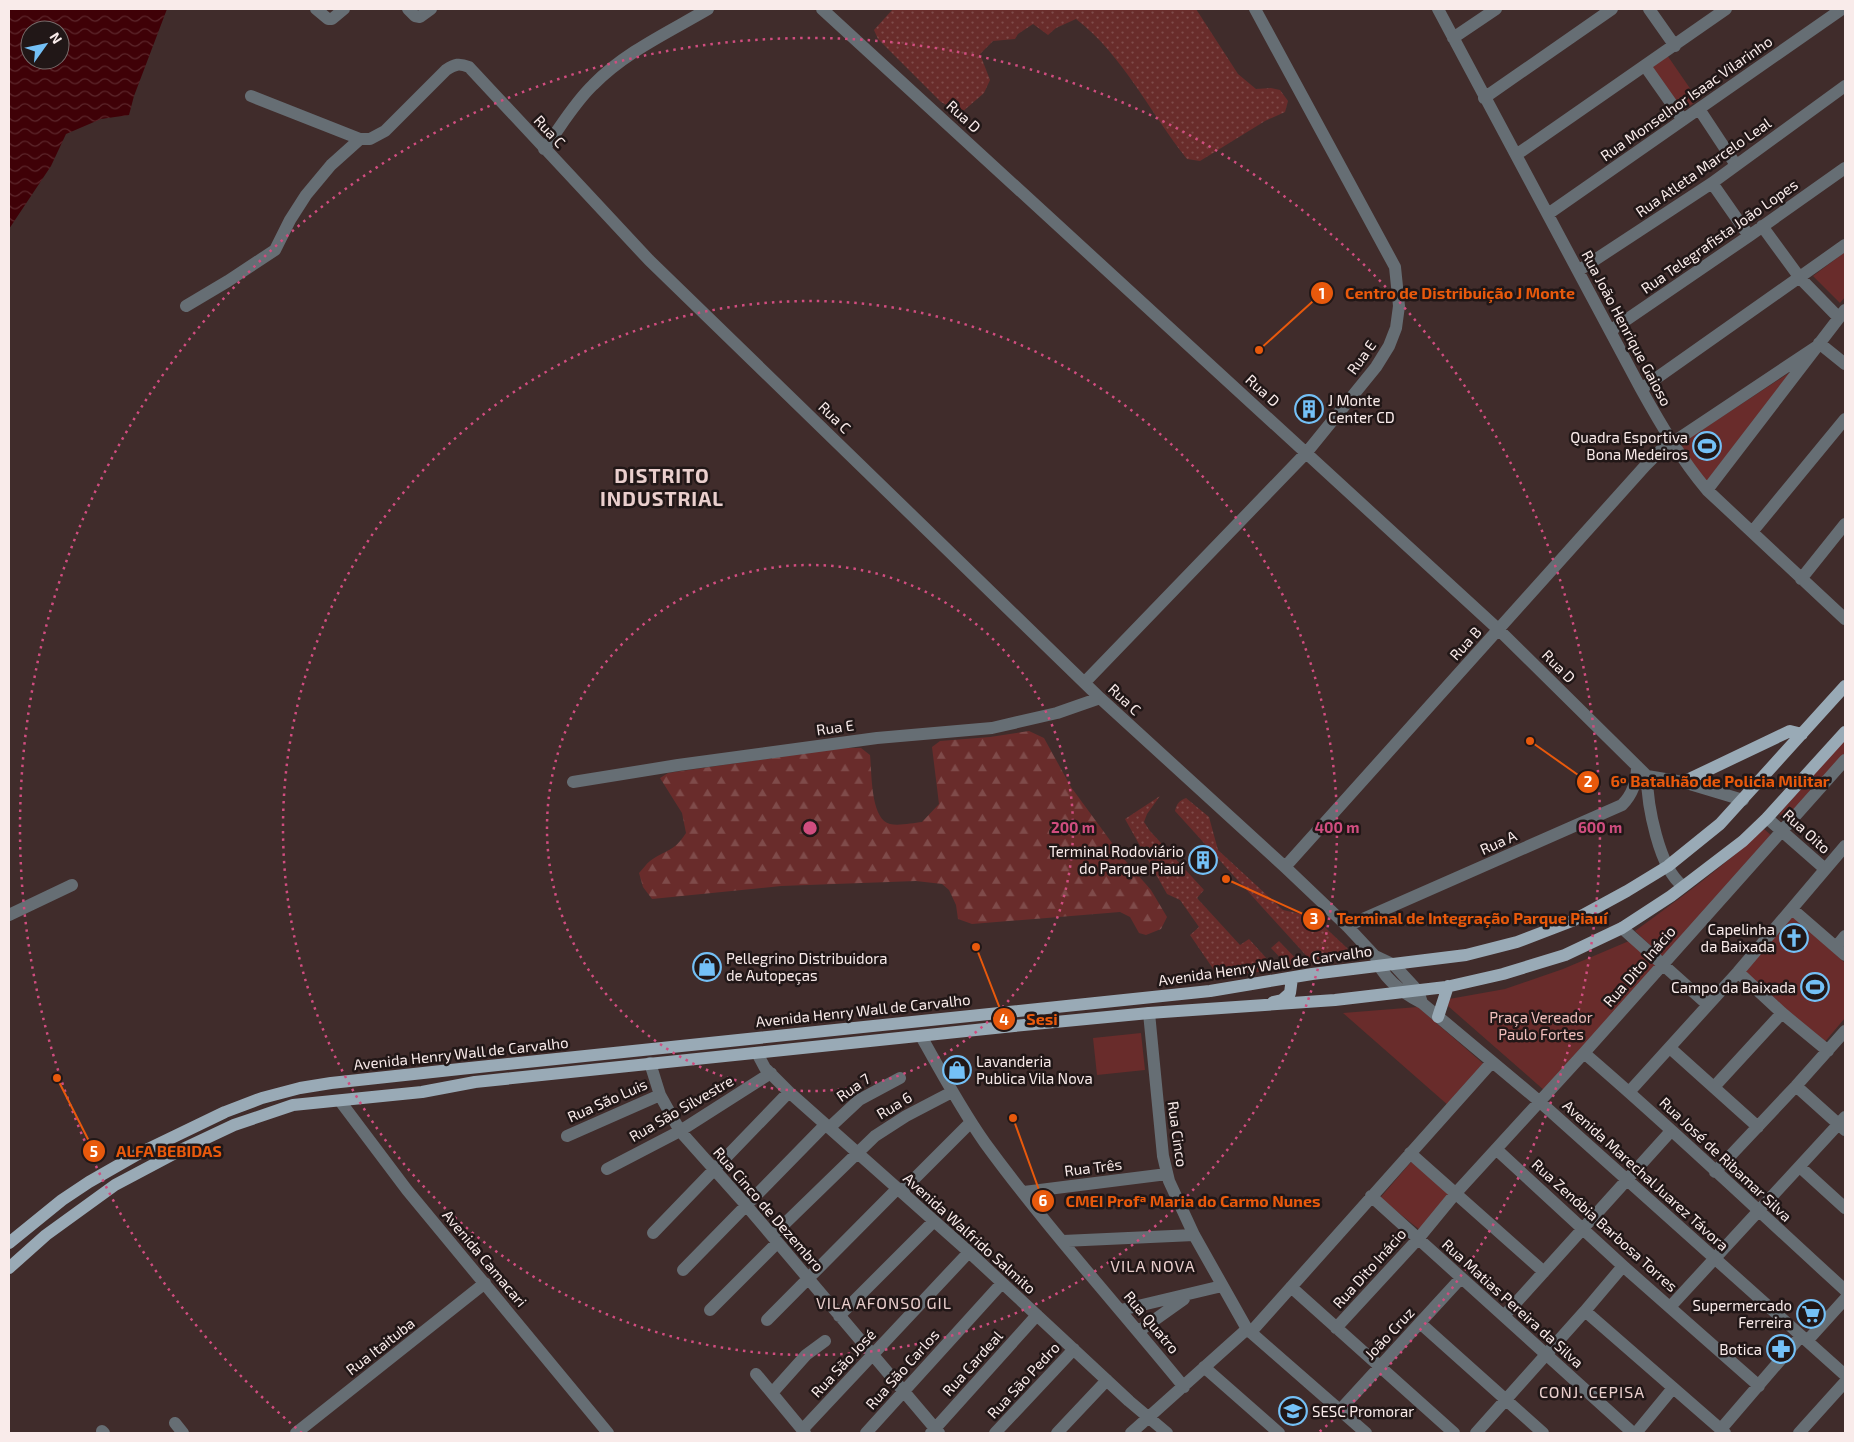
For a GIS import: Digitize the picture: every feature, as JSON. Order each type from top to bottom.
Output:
[{"type":"main road","name":"Avenida Henry Wall de Carvalho","points":[[9,1243],[62,1200],[111,1168],[194,1126],[247,1104],[291,1091],[331,1083],[760,1036],[1210,991],[1292,978],[1377,961],[1394,965],[1466,955],[1517,942],[1572,921],[1668,866],[1720,824],[1744,800],[1845,686]]},
{"type":"main road","points":[[1683,782],[1790,731],[1802,734]]},
{"type":"main road","name":"Avenida Henry Wall de Carvalho","points":[[9,1268],[46,1235],[115,1185],[226,1129],[293,1105],[416,1093],[464,1083],[650,1063],[1149,1013],[1403,993],[1420,997],[1448,986],[1503,974],[1565,955],[1622,928],[1671,896],[1743,841],[1768,818],[1845,732]]},
{"type":"main road","points":[[1254,1006],[1276,1002],[1287,996],[1290,993],[1292,978]]},
{"type":"main road","points":[[1438,1017],[1448,986]]},
{"type":"main road","points":[[955,1017],[956,1032]]},
{"type":"main road","points":[[757,1053],[760,1036]]},
{"type":"main road","points":[[671,1061],[672,1047]]},
{"type":"main road","points":[[413,1074],[417,1082],[416,1093]]},
{"type":"main road","points":[[331,1083],[328,1093],[336,1102]]},
{"type":"main road","points":[[138,1154],[146,1168]]},
{"type":"street","points":[[316,9],[328,20],[344,9]]},
{"type":"street","points":[[408,9],[415,16],[420,17],[431,9]]},
{"type":"street","points":[[544,149],[578,103],[606,72],[632,54],[708,9]]},
{"type":"street","name":"Rua D","points":[[822,9],[1499,630],[1646,776]]},
{"type":"street","name":"Rua E","points":[[1085,682],[1307,452],[1376,366],[1389,346],[1396,328],[1399,306],[1395,266],[1255,9]]},
{"type":"street","name":"Rua João Henrique Gaioso","points":[[1438,9],[1484,98],[1671,443],[1688,468],[1707,490],[1845,619]]},
{"type":"street","points":[[1454,38],[1496,9]]},
{"type":"street","points":[[1484,98],[1612,9]]},
{"type":"street","points":[[1649,9],[1674,46]]},
{"type":"street","points":[[1516,155],[1726,9]]},
{"type":"street","name":"Rua Monselhor Isaac Vilarinho","points":[[1548,214],[1842,9]]},
{"type":"street","name":"Rua C","points":[[360,139],[370,140],[385,131],[446,70],[454,65],[461,64],[469,67],[649,260],[1100,698],[1347,926],[1403,993]]},
{"type":"street","points":[[1645,66],[1683,120]]},
{"type":"street","name":"Rua Atleta Marcelo Leal","points":[[1578,271],[1712,183],[1845,86]]},
{"type":"street","points":[[186,306],[275,250],[290,220],[306,195],[330,165],[360,139],[251,96]]},
{"type":"street","points":[[1699,109],[1736,165]]},
{"type":"street","name":"Rua Telegrafista João Lopes","points":[[1610,331],[1845,168]]},
{"type":"street","points":[[1712,183],[1749,236]]},
{"type":"street","points":[[1707,490],[1842,314],[1800,278],[1762,226]]},
{"type":"street","points":[[1641,389],[1845,245]]},
{"type":"street","points":[[1818,345],[1845,364]]},
{"type":"street","name":"Rua B","points":[[1285,867],[1645,466],[1671,443],[1818,345]]},
{"type":"street","points":[[1752,532],[1845,419]]},
{"type":"street","points":[[1801,578],[1845,524]]},
{"type":"street","name":"Rua E","points":[[573,782],[876,738],[992,728],[1057,713],[1100,698]]},
{"type":"street","name":"Rua Dito Inácio","points":[[1336,1328],[1845,760]]},
{"type":"street","name":"Rua A","points":[[1347,926],[1622,805],[1632,792],[1637,775],[1637,766]]},
{"type":"street","points":[[1683,886],[1672,874],[1660,849],[1647,793],[1646,776],[1683,782],[1744,800]]},
{"type":"street","name":"Rua Oito","points":[[1768,818],[1825,870]]},
{"type":"street","points":[[1630,1092],[1738,972],[1845,846]]},
{"type":"street","points":[[9,915],[72,885]]},
{"type":"street","points":[[1792,908],[1840,951],[1845,936]]},
{"type":"street","points":[[1622,928],[1708,1005]]},
{"type":"street","name":"Avenida Marechal Juarez Távora","points":[[1394,965],[1438,1017],[1539,1101],[1845,1375]]},
{"type":"street","points":[[1738,972],[1782,1013],[1828,1051]]},
{"type":"street","name":"Rua Cinco","points":[[1149,1013],[1161,1138],[1167,1174],[1194,1235],[1249,1331],[1366,1433]]},
{"type":"street","points":[[1714,1087],[1782,1013]]},
{"type":"street","points":[[1715,1172],[1845,1031]]},
{"type":"street","name":"Rua Quatro","points":[[921,1036],[952,1092],[985,1142],[1062,1241],[1184,1387]]},
{"type":"street","points":[[1670,1048],[1758,1127]]},
{"type":"street","name":"Avenida Walfrido Salmito","points":[[757,1053],[762,1064],[789,1092],[1167,1433]]},
{"type":"street","name":"Rua José de Ribamar Silva","points":[[1584,1053],[1630,1092],[1845,1290]]},
{"type":"street","points":[[1131,1433],[1204,1367],[1249,1331],[1291,1287],[1492,1062]]},
{"type":"street","name":"Rua Cinco de Dezembro","points":[[650,1063],[660,1095],[680,1131],[746,1205],[904,1390],[935,1432]]},
{"type":"street","name":"Rua São Silvestre","points":[[607,1169],[680,1131],[771,1073]]},
{"type":"street","name":"Rua 7","points":[[683,1270],[827,1126],[859,1100],[900,1078]]},
{"type":"street","points":[[1670,1306],[1758,1211],[1843,1124],[1796,1086]]},
{"type":"street","points":[[653,1233],[789,1092]]},
{"type":"street","name":"Rua 6","points":[[710,1310],[867,1144],[893,1123],[952,1092]]},
{"type":"street","name":"Rua São Luis","points":[[567,1136],[660,1095]]},
{"type":"street","name":"Avenida Camacari","points":[[336,1102],[608,1433]]},
{"type":"street","points":[[767,1320],[971,1122]]},
{"type":"street","points":[[1504,1316],[1671,1131]]},
{"type":"street","name":"Rua Zenóbia Barbosa Torres","points":[[1496,1149],[1623,1266],[1759,1386]]},
{"type":"street","points":[[1410,1152],[1544,1272]]},
{"type":"street","points":[[1800,1168],[1845,1208]]},
{"type":"street","name":"Rua Três","points":[[1024,1192],[1167,1174]]},
{"type":"street","name":"Rua Matias Pereira da Silva","points":[[1372,1196],[1634,1433]]},
{"type":"street","points":[[839,1316],[934,1221]]},
{"type":"street","points":[[1062,1241],[1194,1235]]},
{"type":"street","name":"Rua São José","points":[[804,1431],[968,1252]]},
{"type":"street","points":[[1476,1433],[1623,1266]]},
{"type":"street","name":"João Cruz","points":[[1340,1410],[1462,1278]]},
{"type":"street","name":"Rua Itaituba","points":[[296,1433],[485,1283]]},
{"type":"street","name":"Rua São Carlos","points":[[866,1433],[1002,1283]]},
{"type":"street","points":[[1121,1310],[1188,1296],[1222,1286]]},
{"type":"street","points":[[1291,1287],[1454,1433]]},
{"type":"street","points":[[1139,1331],[1188,1296]]},
{"type":"street","points":[[1585,1311],[1723,1431],[1759,1386],[1845,1298]]},
{"type":"street","name":"Rua Cardeal","points":[[935,1432],[1038,1315]]},
{"type":"street","points":[[1420,1323],[1543,1433]]},
{"type":"street","points":[[772,1393],[806,1355],[825,1341]]},
{"type":"street","name":"Rua São Pedro","points":[[995,1433],[1074,1349]]},
{"type":"street","points":[[1204,1367],[1279,1433]]},
{"type":"street","points":[[756,1374],[804,1431]]},
{"type":"street","points":[[1057,1433],[1107,1380]]},
{"type":"street","points":[[1799,1433],[1845,1382]]},
{"type":"street","points":[[1634,1433],[1673,1388]]},
{"type":"green space","points":[[893,9],[1196,9],[1238,74],[1256,89],[1271,88],[1280,90],[1288,101],[1285,112],[1265,121],[1200,161],[1187,159],[1122,67],[1093,33],[1076,19],[1056,28],[1048,35],[1033,24],[1018,34],[1015,39],[993,41],[980,54],[990,80],[984,93],[961,113],[941,102],[878,39],[874,30]]},
{"type":"green space","points":[[1667,55],[1698,100],[1680,113],[1649,68]]},
{"type":"green space","points":[[1845,252],[1845,297],[1840,303],[1813,276]]},
{"type":"green space","points":[[1792,371],[1706,482],[1677,446]]},
{"type":"green space","points":[[1029,731],[1044,738],[1071,787],[1123,858],[1151,890],[1167,917],[1161,929],[1146,935],[1139,933],[1130,917],[1120,912],[972,924],[958,919],[956,905],[949,890],[942,884],[916,881],[781,886],[652,899],[643,887],[639,873],[650,861],[677,844],[686,833],[682,813],[660,778],[668,773],[841,748],[861,748],[870,755],[873,794],[879,814],[883,820],[890,824],[898,825],[922,822],[939,804],[932,747],[940,741],[990,737]]},
{"type":"green space","points":[[1845,739],[1845,758],[1787,822],[1779,814]]},
{"type":"green space","points":[[1160,796],[1147,814],[1144,822],[1150,831],[1204,890],[1197,898],[1240,945],[1249,939],[1277,970],[1218,976],[1190,935],[1199,927],[1180,900],[1167,894],[1125,819]]},
{"type":"green space","points":[[1186,798],[1209,817],[1218,850],[1283,910],[1314,917],[1347,948],[1351,956],[1348,958],[1312,962],[1175,811],[1179,803]]},
{"type":"green space","points":[[1764,829],[1772,836],[1664,958],[1635,931],[1717,869]]},
{"type":"green space","points":[[1792,915],[1845,963],[1845,1018],[1823,1044],[1742,972]]},
{"type":"green space","points":[[1279,941],[1303,966],[1289,967],[1271,948]]},
{"type":"green space","name":"Praça Vereador Paulo Fortes","points":[[1629,941],[1656,966],[1545,1091],[1448,1006],[1449,999],[1505,989],[1563,969]]},
{"type":"green space","points":[[1418,1007],[1486,1066],[1449,1106],[1343,1013]]},
{"type":"green space","points":[[1141,1033],[1145,1070],[1097,1075],[1093,1038]]},
{"type":"green space","points":[[1412,1161],[1450,1195],[1420,1230],[1380,1198]]},
{"type":"water","points":[[9,9],[167,9],[134,96],[129,115],[101,119],[66,134],[51,166],[9,229]]},
{"type":"place","name":"Centro de Distribuição J Monte","points":[[1259,350]]},
{"type":"place","name":"J Monte Center CD","points":[[1309,409]]},
{"type":"place","name":"Quadra Esportiva Bona Medeiros","points":[[1707,446]]},
{"type":"place","name":"6º Batalhão de Policia Militar","points":[[1530,741]]},
{"type":"place","name":"Terminal Rodoviário do Parque Piauí","points":[[1203,860]]},
{"type":"place","name":"Terminal de Integração Parque Piauí","points":[[1226,879]]},
{"type":"place","name":"Capelinha da Baixada","points":[[1794,938]]},
{"type":"place","name":"Sesi","points":[[976,947]]},
{"type":"place","name":"Pellegrino Distribuidora de Autopeças","points":[[707,967]]},
{"type":"place","name":"Campo da Baixada","points":[[1815,987]]},
{"type":"place","name":"Lavanderia Publica Vila Nova","points":[[957,1070]]},
{"type":"place","name":"ALFA BEBIDAS","points":[[57,1078]]},
{"type":"place","name":"CMEI Profª Maria do Carmo Nunes","points":[[1013,1118]]},
{"type":"place","name":"Supermercado Ferreira","points":[[1811,1314]]},
{"type":"place","name":"Botica","points":[[1781,1349]]},
{"type":"place","name":"SESC Promorar","points":[[1293,1411]]},
{"type":"district","name":"DISTRITO INDUSTRIAL","points":[[662,486]]},
{"type":"district","name":"VILA NOVA","points":[[1153,1265]]},
{"type":"district","name":"VILA AFONSO GIL","points":[[884,1302]]},
{"type":"district","name":"CONJ. CEPISA","points":[[1592,1391]]}]
